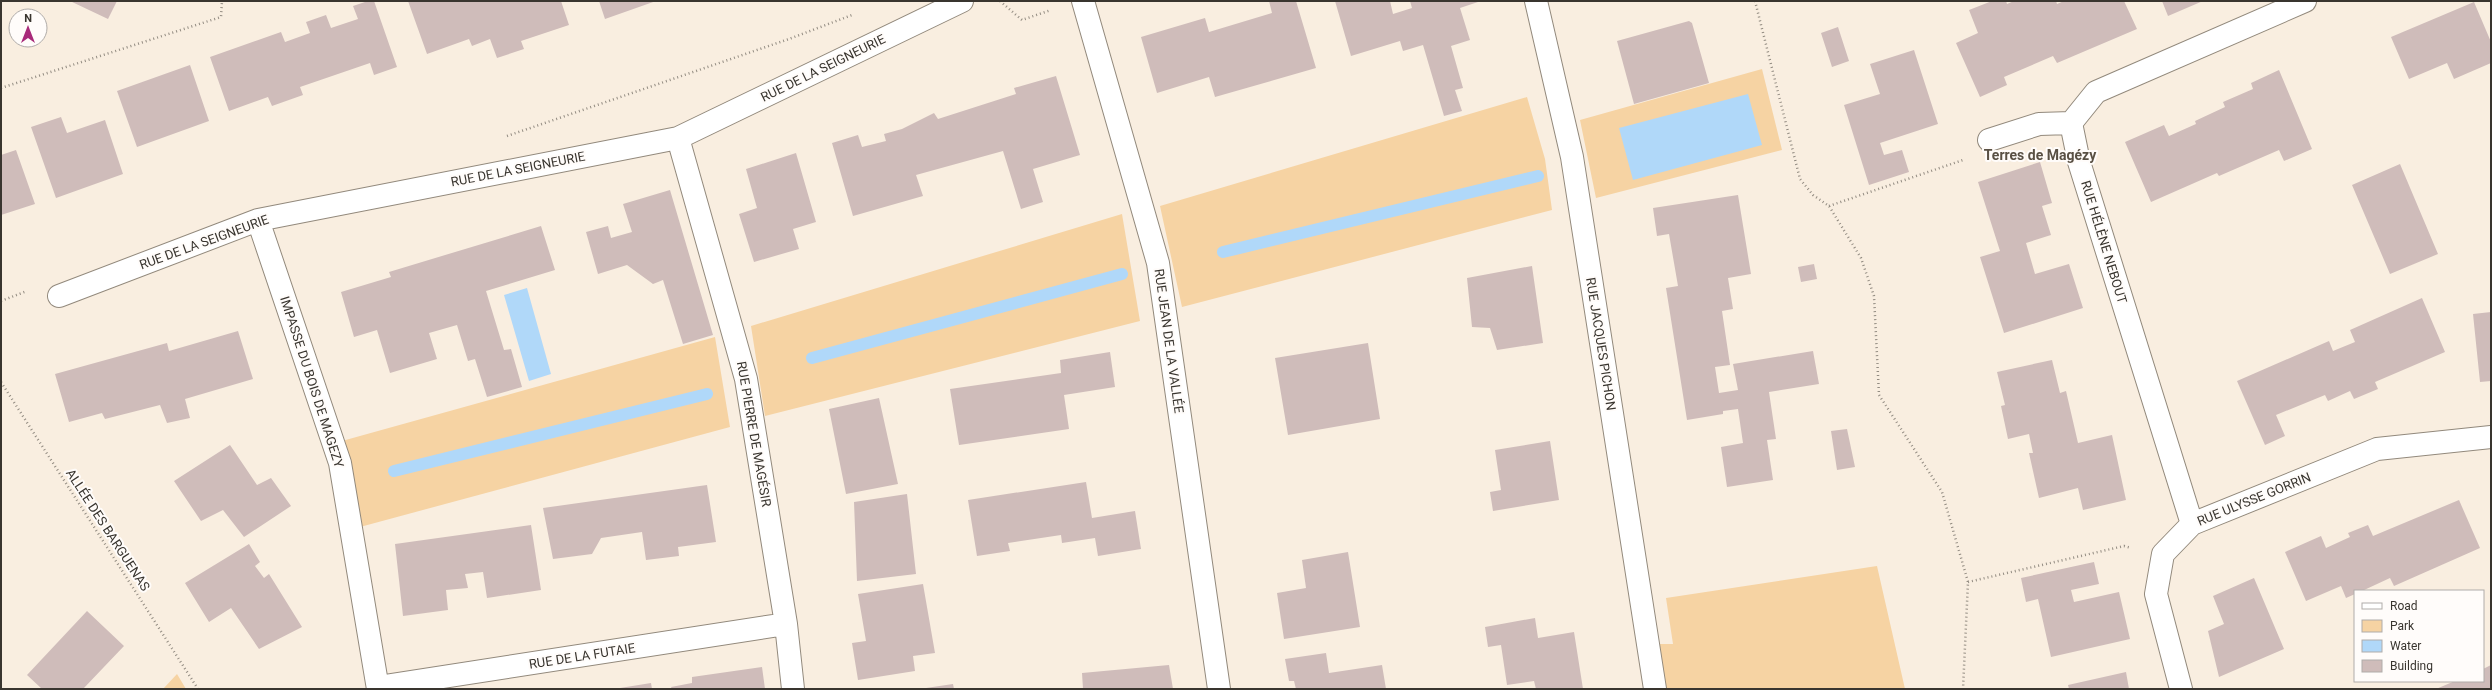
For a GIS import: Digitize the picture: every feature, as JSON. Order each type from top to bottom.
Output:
[{"type":"street","name":"RUE DE LA SEIGNEURIE","points":[[59,296],[258,220],[678,138],[962,1]]},
{"type":"street","name":"RUE JEAN DE LA VALLÉE","points":[[1082,1],[1158,263],[1219,689]]},
{"type":"street","name":"RUE JACQUES PICHON","points":[[1536,1],[1572,157],[1655,689]]},
{"type":"street","points":[[1989,140],[2039,124],[2071,123],[2096,92],[2305,1]]},
{"type":"street","name":"RUE HÉLÈNE NEBOUT","points":[[2071,123],[2080,162],[2192,524]]},
{"type":"street","name":"RUE PIERRE DE MAGÉSIR","points":[[678,138],[746,379],[786,624],[793,689]]},
{"type":"street","name":"IMPASSE DU BOIS DE MAGEZY","points":[[258,220],[340,464],[378,688]]},
{"type":"street","name":"RUE ULYSSE GORRIN","points":[[2163,554],[2192,524],[2377,450],[2491,438]]},
{"type":"street","points":[[2163,554],[2156,594],[2181,689]]},
{"type":"street","name":"RUE DE LA FUTAIE","points":[[378,688],[786,624]]},
{"type":"path","points":[[1,88],[221,16],[222,1]]},
{"type":"path","points":[[1000,1],[1022,20],[1056,8]]},
{"type":"path","points":[[1755,1],[1800,179],[1813,195],[1829,206],[1861,258],[1874,296],[1879,395],[1942,492],[1968,582],[1963,689]]},
{"type":"path","points":[[1829,206],[1970,158],[1989,140]]},
{"type":"path","name":"ALLÉE DES BARGUENAS","points":[[1,382],[198,689]]},
{"type":"path","points":[[1968,582],[2124,546],[2163,554]]},
{"type":"green space","points":[[1762,69],[1782,150],[1596,198],[1580,120]]},
{"type":"green space","points":[[1527,97],[1545,159],[1552,210],[1182,307],[1160,206]]},
{"type":"green space","points":[[1122,214],[1140,321],[765,416],[751,326]]},
{"type":"green space","points":[[715,337],[730,427],[360,527],[342,441]]},
{"type":"green space","points":[[1877,566],[1905,689],[1665,689],[1659,644],[1673,644],[1666,598]]},
{"type":"green space","points":[[177,674],[186,689],[163,689]]},
{"type":"water","points":[[1748,94],[1762,145],[1633,180],[1619,128]]},
{"type":"water","points":[[527,288],[551,374],[529,381],[504,295]]},
{"type":"building","points":[[70,1],[117,1],[108,19]]},
{"type":"building","points":[[368,1],[374,1],[397,67],[374,75],[370,63],[300,87],[303,95],[272,106],[268,97],[229,111],[210,57],[281,32],[285,42],[310,33],[306,22],[326,15],[331,28],[358,19],[353,6]]},
{"type":"building","points":[[408,1],[561,1],[569,25],[521,41],[524,49],[497,58],[490,39],[472,46],[469,39],[427,54]]},
{"type":"building","points":[[599,1],[656,1],[605,19]]},
{"type":"building","points":[[1269,1],[1296,1],[1316,68],[1215,97],[1209,77],[1157,93],[1141,37],[1205,18],[1209,32],[1272,13]]},
{"type":"building","points":[[1335,1],[1390,1],[1393,14],[1412,8],[1410,1],[1481,1],[1460,8],[1470,40],[1451,46],[1463,88],[1455,90],[1462,111],[1444,116],[1423,45],[1403,51],[1400,41],[1351,56]]},
{"type":"building","points":[[1992,1],[2006,1],[2007,4],[2014,1],[2056,1],[2057,4],[2064,1],[2124,1],[2137,29],[2057,63],[2053,56],[2004,77],[2007,85],[1980,97],[1956,43],[1978,33],[1969,10]]},
{"type":"building","points":[[2162,1],[2203,1],[2168,16]]},
{"type":"building","points":[[2474,2],[2491,42],[2491,63],[2454,79],[2447,63],[2409,79],[2391,37]]},
{"type":"building","points":[[1689,21],[1692,23],[1709,83],[1634,104],[1617,41]]},
{"type":"building","points":[[1838,27],[1849,61],[1832,67],[1821,33]]},
{"type":"building","points":[[1914,50],[1938,124],[1880,143],[1884,155],[1902,150],[1909,172],[1869,185],[1844,105],[1880,94],[1870,64]]},
{"type":"building","points":[[190,65],[209,121],[137,147],[117,91]]},
{"type":"building","points":[[2279,70],[2312,149],[2284,161],[2279,150],[2219,176],[2217,173],[2151,202],[2125,142],[2164,125],[2169,136],[2196,124],[2195,121],[2225,107],[2223,102],[2253,89],[2251,83]]},
{"type":"building","points":[[1056,76],[1080,155],[1033,169],[1043,202],[1021,209],[1003,151],[916,175],[923,196],[853,216],[832,143],[858,135],[862,147],[886,141],[884,134],[902,129],[934,113],[938,119],[1016,94],[1014,88]]},
{"type":"building","points":[[61,117],[67,133],[105,120],[123,174],[56,198],[31,127]]},
{"type":"building","points":[[16,150],[35,204],[1,215],[1,155]]},
{"type":"building","points":[[796,153],[816,222],[793,229],[799,249],[754,262],[739,214],[757,208],[746,169]]},
{"type":"building","points":[[2040,162],[2052,203],[2042,206],[2051,235],[2026,243],[2035,274],[2069,264],[2083,308],[2004,333],[1980,257],[2000,251],[1978,182]]},
{"type":"building","points":[[2400,164],[2438,254],[2390,274],[2352,185]]},
{"type":"building","points":[[670,190],[713,335],[683,344],[663,280],[653,284],[627,265],[598,274],[586,232],[608,226],[611,238],[632,232],[623,204]]},
{"type":"building","points":[[1738,195],[1751,274],[1728,278],[1733,309],[1722,311],[1730,365],[1715,367],[1719,393],[1738,390],[1733,364],[1813,351],[1819,384],[1769,392],[1776,439],[1767,440],[1773,480],[1727,487],[1721,447],[1743,443],[1738,409],[1723,411],[1723,414],[1687,420],[1666,288],[1678,286],[1669,234],[1657,236],[1653,208]]},
{"type":"building","points":[[541,226],[555,270],[486,291],[504,350],[511,349],[522,387],[487,397],[475,359],[468,361],[457,325],[429,333],[437,359],[390,373],[377,330],[354,337],[341,292],[391,277],[389,272]]},
{"type":"building","points":[[1814,264],[1817,279],[1801,282],[1798,267]]},
{"type":"building","points":[[1532,266],[1543,343],[1497,350],[1490,328],[1472,327],[1467,278]]},
{"type":"building","points":[[2422,298],[2445,352],[2375,382],[2378,389],[2354,399],[2350,391],[2328,401],[2325,395],[2276,415],[2285,436],[2265,445],[2237,381],[2329,341],[2333,351],[2355,342],[2350,330]]},
{"type":"building","points":[[2491,312],[2491,381],[2480,382],[2473,314]]},
{"type":"building","points":[[238,331],[253,379],[185,399],[190,418],[167,423],[160,405],[105,419],[102,413],[69,422],[55,374],[167,343],[169,351]]},
{"type":"building","points":[[1368,343],[1380,419],[1288,435],[1275,358]]},
{"type":"building","points":[[1110,352],[1115,387],[1064,395],[1069,429],[959,445],[950,389],[1061,373],[1060,360]]},
{"type":"building","points":[[2052,360],[2060,393],[2066,391],[2078,443],[2112,435],[2126,500],[2083,510],[2078,488],[2039,498],[2029,453],[2033,453],[2029,434],[2008,439],[2001,406],[2005,405],[1997,372]]},
{"type":"building","points":[[879,398],[898,484],[846,494],[829,409]]},
{"type":"building","points":[[1847,429],[1855,467],[1837,470],[1831,431]]},
{"type":"building","points":[[1550,441],[1559,500],[1493,511],[1490,492],[1501,490],[1495,450]]},
{"type":"building","points":[[230,445],[257,485],[271,478],[291,506],[244,537],[223,510],[201,521],[174,481]]},
{"type":"building","points":[[1086,482],[1092,518],[1135,511],[1141,549],[1098,556],[1095,538],[1062,543],[1061,535],[1008,543],[1010,551],[977,556],[968,500]]},
{"type":"building","points":[[707,485],[716,542],[678,547],[679,556],[646,560],[642,532],[601,538],[592,554],[553,559],[543,508]]},
{"type":"building","points":[[907,494],[916,574],[857,581],[854,502]]},
{"type":"building","points":[[2459,500],[2480,548],[2394,586],[2390,578],[2364,590],[2354,590],[2354,594],[2346,598],[2341,586],[2306,601],[2285,552],[2321,536],[2326,548],[2350,537],[2348,533],[2368,525],[2373,536]]},
{"type":"building","points":[[531,525],[541,590],[487,598],[483,572],[465,574],[468,588],[446,590],[448,610],[403,616],[395,544]]},
{"type":"building","points":[[249,544],[260,562],[255,566],[264,578],[269,574],[302,627],[259,649],[231,608],[209,622],[185,583]]},
{"type":"building","points":[[1348,552],[1360,627],[1284,639],[1277,593],[1306,588],[1302,560]]},
{"type":"building","points":[[2094,562],[2099,584],[2071,590],[2074,602],[2119,592],[2130,639],[2051,657],[2038,599],[2026,602],[2021,578]]},
{"type":"building","points":[[2254,578],[2284,649],[2219,677],[2208,631],[2224,624],[2213,596]]},
{"type":"building","points":[[923,584],[935,653],[913,656],[915,671],[858,680],[852,643],[866,641],[858,594]]},
{"type":"building","points":[[87,611],[124,646],[83,689],[42,689],[27,675]]},
{"type":"building","points":[[1535,618],[1538,638],[1574,632],[1583,689],[1536,689],[1534,681],[1507,685],[1501,645],[1488,647],[1485,627]]},
{"type":"building","points":[[1326,653],[1329,673],[1382,665],[1386,689],[1296,689],[1294,681],[1289,681],[1285,659]]},
{"type":"building","points":[[1169,665],[1173,689],[1083,689],[1082,673]]},
{"type":"building","points":[[2491,665],[2491,689],[2436,689],[2453,682],[2484,682],[2484,668]]},
{"type":"building","points":[[762,667],[765,689],[672,689],[671,687],[692,683],[692,677]]},
{"type":"building","points":[[2126,672],[2129,689],[2069,689],[2068,685]]},
{"type":"building","points":[[651,683],[652,689],[620,689],[620,688]]},
{"type":"building","points":[[953,684],[954,689],[926,689],[926,688]]},
{"type":"waterway","points":[[1223,252],[1538,176]]},
{"type":"waterway","points":[[812,358],[1122,274]]},
{"type":"waterway","points":[[394,471],[707,394]]},
{"type":"district","name":"Terres de Magézy","points":[[2040,155]]}]
